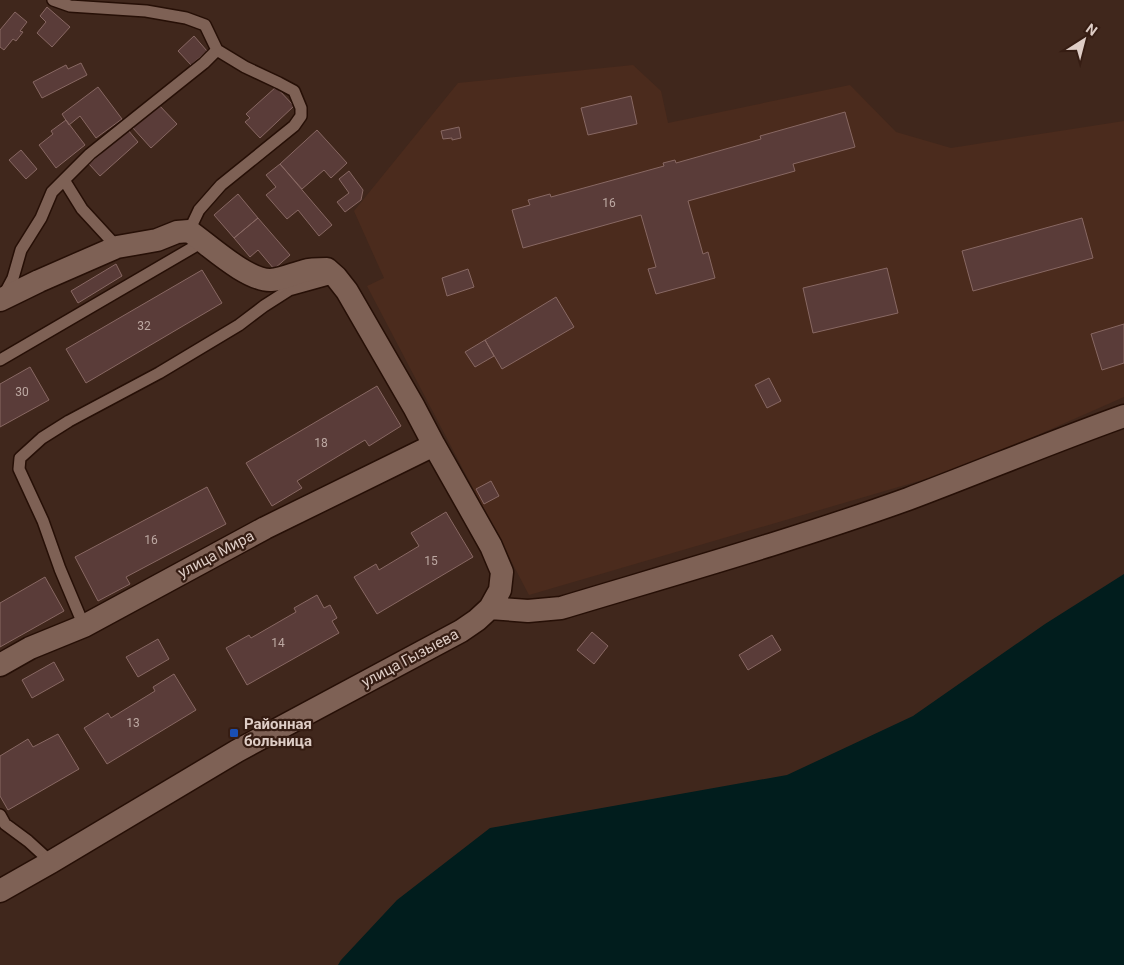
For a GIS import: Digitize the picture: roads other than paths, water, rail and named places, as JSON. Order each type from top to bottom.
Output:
[{"type":"street","points":[[1,299],[117,247],[158,240],[177,232],[196,236],[229,262],[261,278],[270,280],[306,270],[327,269],[336,277]]},
{"type":"street","name":"улица Гызыева","points":[[0,891],[242,748],[461,632],[478,620],[490,608],[500,590],[502,572],[491,546],[414,407],[347,291],[336,277]]},
{"type":"street","points":[[490,608],[528,611],[561,608],[780,542],[908,499],[1124,416]]},
{"type":"street","name":"улица Мира","points":[[0,665],[30,648],[84,626],[265,528],[434,445]]},
{"type":"lane","points":[[0,360],[196,236],[199,210],[221,185],[294,126],[301,116],[301,108],[294,91],[245,67],[218,50],[205,25],[186,18],[146,12],[70,6],[53,0]]},
{"type":"lane","points":[[1,299],[13,278],[21,250],[41,218],[52,192],[90,154],[218,50]]},
{"type":"lane","points":[[64,180],[82,209],[117,247]]},
{"type":"lane","points":[[84,626],[60,569],[43,521],[18,469],[20,458],[42,438],[69,421],[167,368],[239,325],[289,290],[336,277]]},
{"type":"lane","points":[[0,815],[6,824],[51,862]]},
{"type":"water","points":[[1124,574],[1124,965],[338,965],[397,900],[490,828],[787,775],[913,716],[1045,624]]},
{"type":"place","name":"Районная больница","points":[[234,733]]}]
